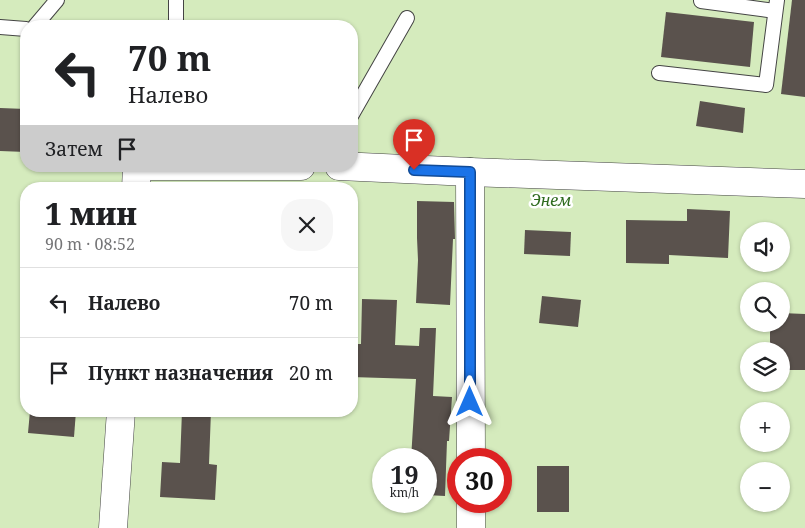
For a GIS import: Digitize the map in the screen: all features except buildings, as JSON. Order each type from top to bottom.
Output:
[{"type":"street","points":[[358,167],[805,184]]},
{"type":"street","points":[[470,172],[471,448]]},
{"type":"street","points":[[113,528],[121,417]]},
{"type":"street","points":[[471,513],[471,528]]},
{"type":"lane","points":[[40,20],[56,0]]},
{"type":"lane","points":[[176,0],[176,20]]},
{"type":"lane","points":[[659,73],[766,85],[776,6],[702,1]]},
{"type":"lane","points":[[358,104],[407,18]]},
{"type":"lane","points":[[0,27],[20,29]]},
{"type":"green space","name":"Энем","points":[[0,0],[805,0],[805,528],[0,528]]},
{"type":"route","points":[[414,170],[470,172],[470,402]]}]
